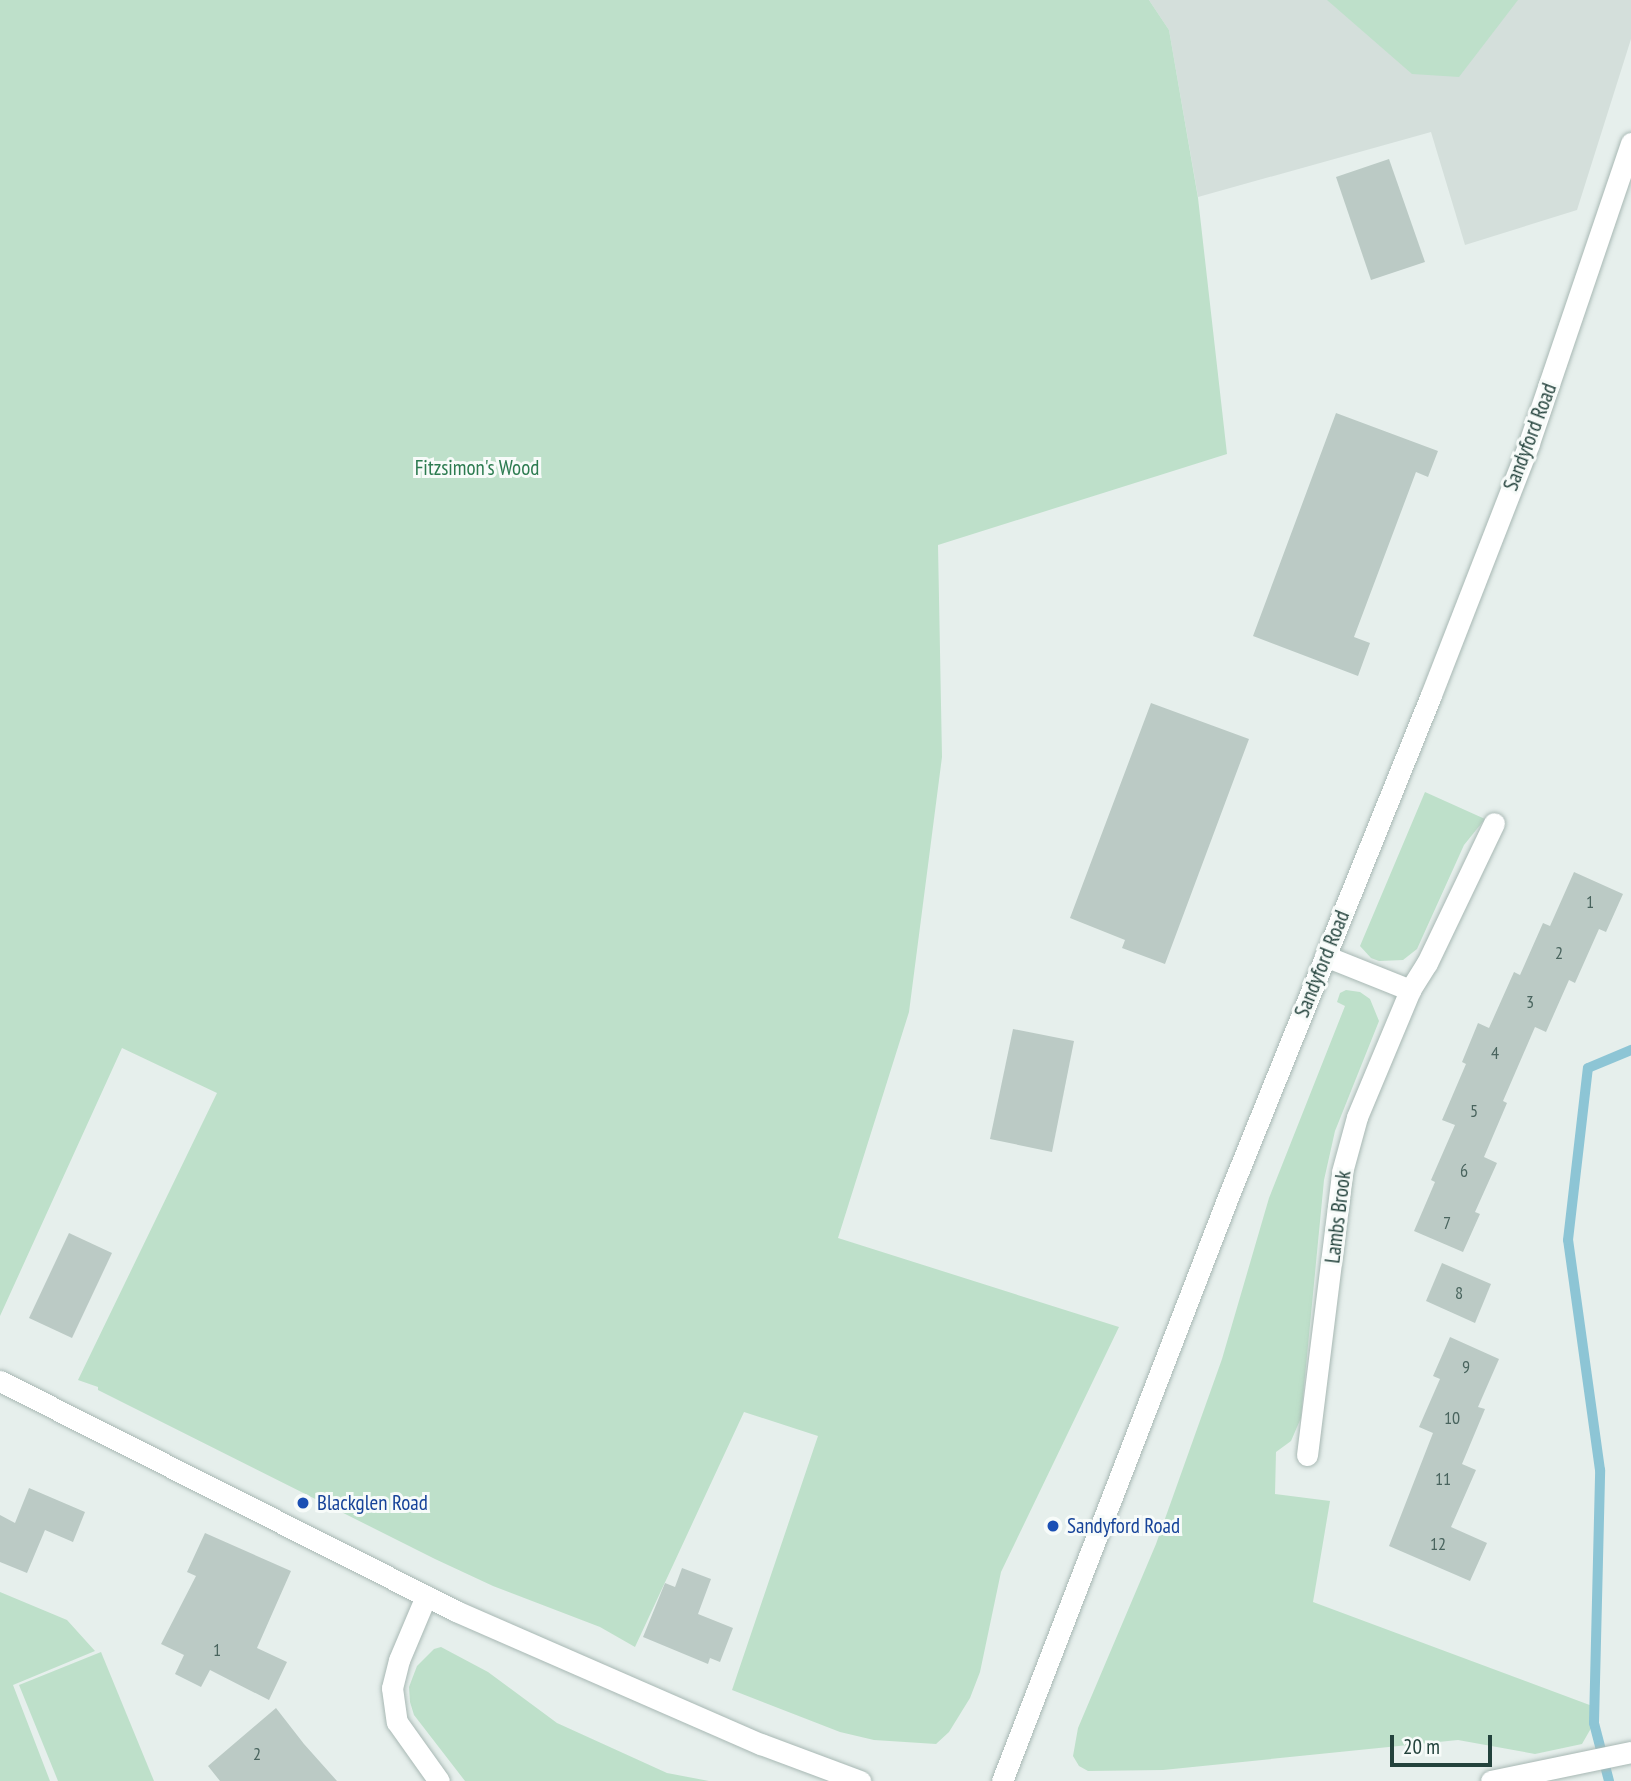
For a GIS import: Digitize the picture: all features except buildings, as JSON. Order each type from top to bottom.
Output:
[{"type":"street","name":"Sandyford Road","points":[[1002,1781],[1529,443],[1631,143]]},
{"type":"street","name":"Lambs Brook","points":[[1307,1455],[1342,1172],[1357,1117],[1410,990],[1427,963],[1493,822]]},
{"type":"street","points":[[1325,956],[1410,990]]},
{"type":"street","points":[[0,1381],[426,1596],[761,1744],[860,1781]]},
{"type":"street","points":[[426,1596],[399,1660],[392,1688],[397,1722],[439,1781]]},
{"type":"street","points":[[1498,1781],[1631,1752]]},
{"type":"shaded area","points":[[1149,0],[1631,0],[1631,39],[1577,210],[1465,245],[1431,132],[1198,197],[1169,30]]},
{"type":"green space","name":"Fitzsimon's Wood","points":[[0,0],[1149,0],[1169,30],[1198,198],[1227,454],[938,545],[942,757],[909,1012],[838,1238],[1119,1327],[1001,1572],[980,1672],[970,1698],[949,1732],[936,1744],[874,1740],[840,1732],[732,1690],[818,1436],[744,1412],[635,1647],[600,1627],[493,1586],[435,1559],[98,1390],[98,1387],[78,1380],[217,1093],[122,1048],[0,1316]]},
{"type":"green space","points":[[1327,0],[1518,0],[1459,77],[1412,74]]},
{"type":"green space","points":[[1425,792],[1485,819],[1464,845],[1417,949],[1403,960],[1379,961],[1371,958],[1360,946]]},
{"type":"green space","points":[[1346,990],[1360,992],[1370,999],[1379,1021],[1335,1131],[1324,1180],[1301,1418],[1291,1441],[1276,1452],[1275,1494],[1330,1501],[1313,1602],[1595,1707],[1594,1723],[1582,1744],[1535,1754],[1458,1740],[1163,1770],[1088,1771],[1079,1766],[1073,1756],[1078,1728],[1156,1544],[1222,1359],[1269,1198],[1345,1006],[1337,1002],[1340,993]]},
{"type":"green space","points":[[0,1592],[67,1620],[95,1651],[13,1685],[50,1781],[0,1781]]},
{"type":"green space","points":[[441,1647],[488,1672],[557,1723],[667,1773],[709,1781],[465,1781],[414,1715],[410,1702],[409,1687],[417,1666],[434,1649]]},
{"type":"green space","points":[[101,1652],[154,1781],[58,1781],[19,1685]]},
{"type":"waterway","points":[[1609,1781],[1594,1723],[1600,1470],[1568,1240],[1588,1068],[1631,1050]]},
{"type":"place","name":"Blackglen Road","points":[[303,1503]]},
{"type":"place","name":"Sandyford Road","points":[[1053,1526]]}]
